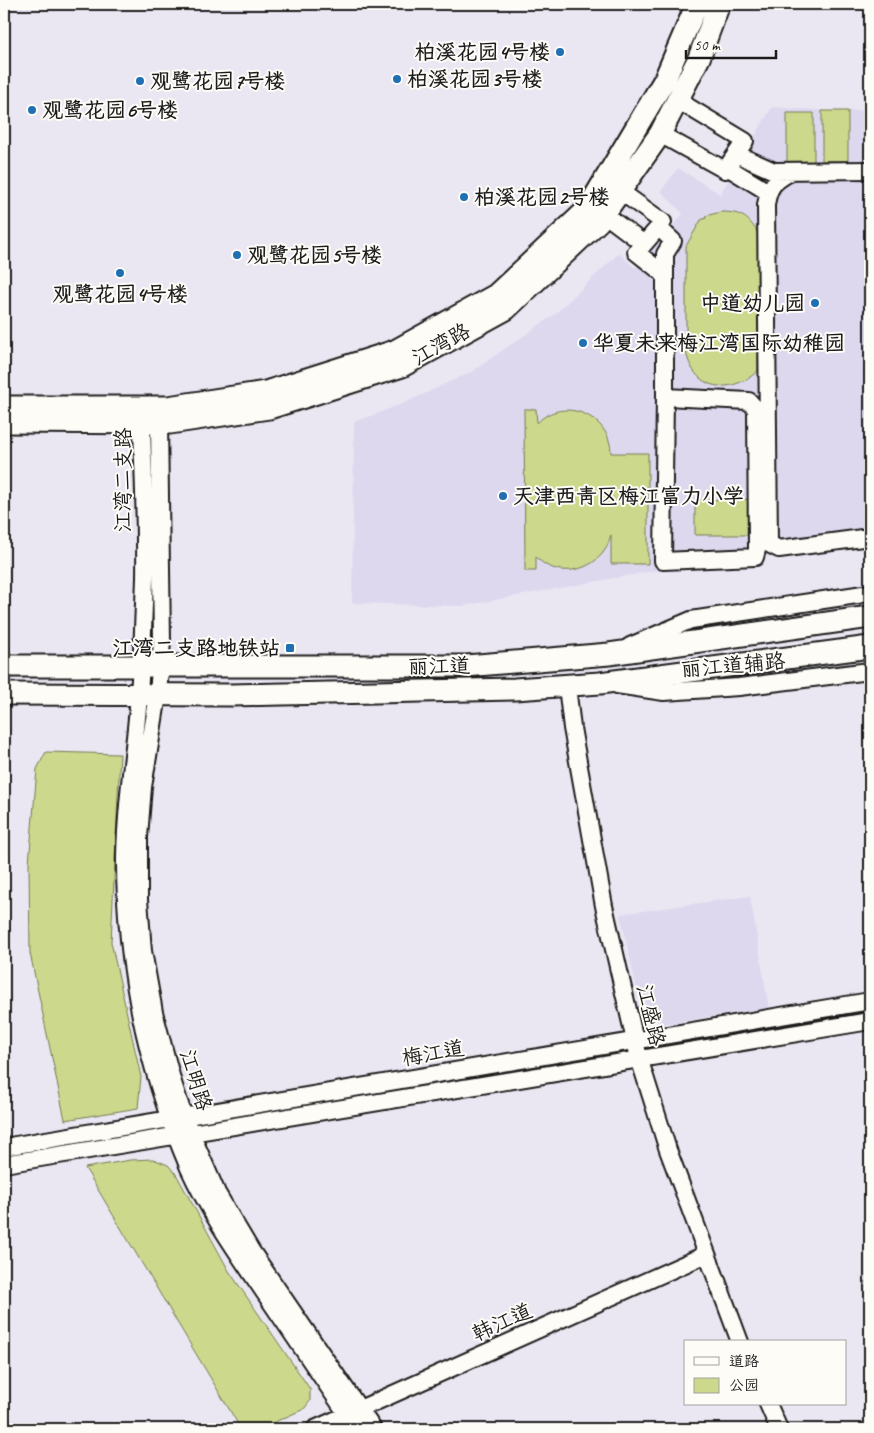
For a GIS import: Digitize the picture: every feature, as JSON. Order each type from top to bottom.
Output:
[{"type":"main road","name":"江湾路","points":[[4,422],[150,417],[168,406],[266,392],[395,351],[496,295],[587,210],[665,80],[697,4]]},
{"type":"main road","name":"江湾路","points":[[4,407],[150,417],[170,423],[269,408],[402,366],[506,309],[599,221],[660,134],[699,58],[719,4]]},
{"type":"main road","name":"丽江道","points":[[4,666],[466,666],[609,654],[870,617]]},
{"type":"main road","name":"丽江道","points":[[4,694],[148,695],[467,691],[567,686],[870,647]]},
{"type":"street","points":[[660,134],[724,170],[745,141],[678,100]]},
{"type":"street","points":[[732,160],[774,171],[870,170]]},
{"type":"street","points":[[732,160],[768,192]]},
{"type":"street","points":[[792,171],[777,180],[768,192],[766,205],[769,544],[779,549],[870,537]]},
{"type":"street","points":[[620,191],[663,222],[636,252],[664,275]]},
{"type":"street","points":[[604,214],[644,244]]},
{"type":"street","points":[[658,227],[673,241],[664,254],[666,397],[664,561],[755,557],[757,550],[756,409],[750,400],[666,397]]},
{"type":"street","name":"江湾二支路","points":[[148,695],[150,666],[162,641],[162,595],[150,417]]},
{"type":"street","name":"丽江道辅路","points":[[609,654],[691,620],[870,593]]},
{"type":"street","name":"丽江道辅路","points":[[600,683],[664,692],[739,688],[870,671]]},
{"type":"street","name":"江盛路","points":[[567,686],[572,728],[604,906],[639,1058],[668,1150],[739,1340]]},
{"type":"street","name":"江明路","points":[[148,695],[127,825],[125,860],[127,918],[133,973],[145,1036],[159,1089],[252,1252],[353,1412],[373,1429]]},
{"type":"street","name":"梅江道","points":[[4,1147],[870,1001]]},
{"type":"street","name":"梅江道","points":[[4,1164],[870,1021]]},
{"type":"street","name":"韩江道","points":[[315,1429],[707,1254]]},
{"type":"street","points":[[769,1406],[779,1429]]},
{"type":"street","name":"江明路","points":[[353,1412],[357,1429]]},
{"type":"shaded area","points":[[772,107],[832,111],[870,110],[870,543],[653,571],[463,606],[352,603],[354,422],[402,404],[473,371],[555,314],[619,253],[635,268],[683,214],[661,191],[678,168],[720,194]]},
{"type":"shaded area","points":[[750,896],[769,1008],[672,1023],[661,1023],[649,1014],[639,999],[620,914]]},
{"type":"green space","points":[[822,111],[848,111],[848,161],[822,161]]},
{"type":"green space","points":[[787,113],[814,113],[814,162],[787,162]]},
{"type":"green space","points":[[721,212],[735,213],[744,217],[752,224],[759,235],[758,371],[736,384],[715,386],[705,382],[697,375],[686,352],[686,246],[701,220],[706,218],[705,216]]},
{"type":"green space","points":[[524,409],[536,409],[537,423],[548,415],[560,411],[572,410],[584,414],[603,429],[609,440],[611,453],[648,453],[648,564],[611,564],[611,535],[606,548],[599,558],[582,568],[562,570],[553,568],[544,564],[536,557],[536,571],[525,571]]},
{"type":"green space","points":[[754,499],[754,535],[695,535],[695,500]]},
{"type":"green space","points":[[46,752],[120,754],[111,942],[141,1077],[138,1108],[65,1120],[30,953],[29,863],[37,769]]},
{"type":"green space","points":[[153,1159],[168,1165],[176,1174],[229,1271],[310,1389],[310,1401],[304,1409],[259,1429],[241,1429],[85,1168],[130,1160]]},
{"type":"place","name":"柏溪花园4号楼","points":[[560,52]]},
{"type":"place","name":"柏溪花园3号楼","points":[[397,79]]},
{"type":"place","name":"观鹭花园7号楼","points":[[140,81]]},
{"type":"place","name":"观鹭花园6号楼","points":[[32,110]]},
{"type":"place","name":"柏溪花园2号楼","points":[[464,197]]},
{"type":"place","name":"观鹭花园5号楼","points":[[237,255]]},
{"type":"place","name":"观鹭花园4号楼","points":[[120,273]]},
{"type":"place","name":"中道幼儿园","points":[[815,303]]},
{"type":"place","name":"华夏未来梅江湾国际幼稚园","points":[[583,343]]},
{"type":"place","name":"天津西青区梅江富力小学","points":[[503,496]]},
{"type":"place","name":"江湾二支路地铁站","points":[[290,648]]}]
